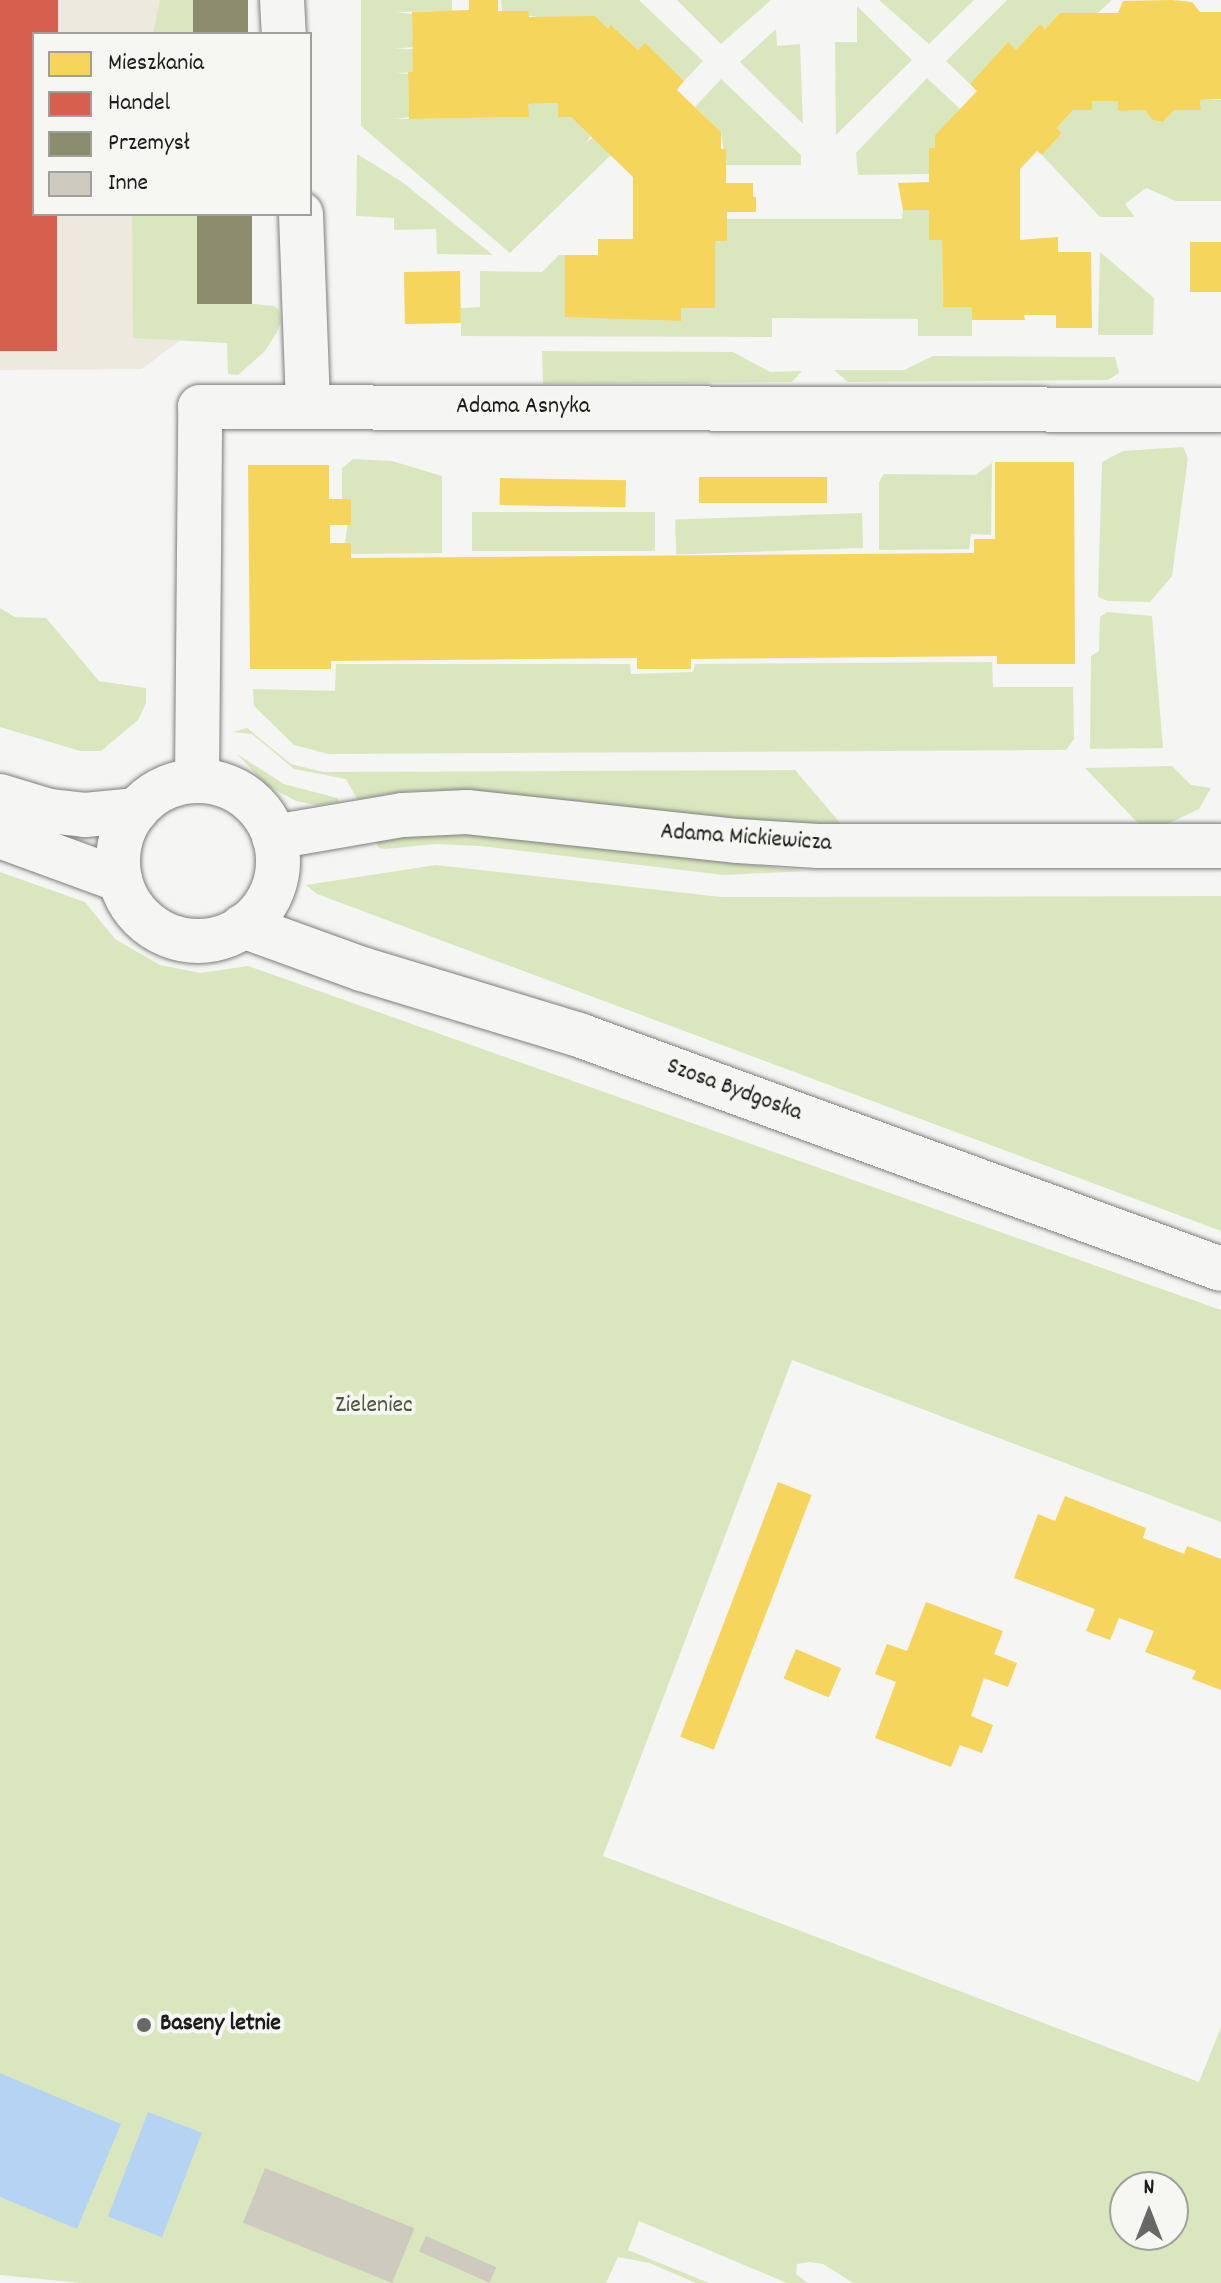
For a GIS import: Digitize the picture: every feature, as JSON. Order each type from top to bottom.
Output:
[{"type":"street","points":[[282,0],[284,32]]},
{"type":"street","points":[[301,216],[308,407]]},
{"type":"street","name":"Adama Asnyka","points":[[197,781],[200,407],[1221,410]]},
{"type":"street","points":[[197,781],[223,785],[245,796],[263,815],[274,837],[276,879],[268,901],[243,926],[210,940],[186,941],[163,934],[143,920],[128,902],[120,880],[117,855],[123,831],[137,810],[154,794],[175,784],[197,781]]},
{"type":"street","points":[[0,796],[49,811],[85,815],[137,810]]},
{"type":"street","name":"Adama Mickiewicza","points":[[274,837],[403,815],[467,812],[818,846],[1221,846]]},
{"type":"street","points":[[0,836],[120,880]]},
{"type":"street","name":"Szosa Bydgoska","points":[[243,926],[362,969],[579,1035],[1221,1269]]},
{"type":"shaded area","points":[[0,0],[193,0],[194,32],[32,32],[32,216],[197,216],[198,304],[182,339],[142,369],[0,370]]},
{"type":"green space","points":[[160,0],[193,0],[194,32],[153,32]]},
{"type":"green space","points":[[361,0],[452,0],[452,11],[396,12],[412,14],[413,47],[395,49],[413,49],[413,72],[396,73],[408,74],[409,117],[395,119],[528,117],[528,104],[558,103],[558,117],[571,117],[591,136],[585,144],[593,137],[611,155],[510,253],[361,126]]},
{"type":"green space","points":[[501,0],[639,0],[703,61],[684,81],[645,44],[638,50],[612,26],[608,29],[502,11]]},
{"type":"green space","points":[[677,0],[771,0],[721,44]]},
{"type":"green space","points":[[879,0],[974,0],[929,44]]},
{"type":"green space","points":[[1007,0],[1112,0],[1098,13],[1060,13],[1045,29],[1039,25],[1016,50],[1008,43],[970,84],[946,61]]},
{"type":"green space","points":[[857,6],[912,60],[836,135],[835,42],[857,42]]},
{"type":"green space","points":[[776,29],[777,46],[800,44],[803,124],[740,62]]},
{"type":"green space","points":[[927,78],[960,109],[935,135],[935,148],[929,148],[929,174],[858,175],[856,153]]},
{"type":"green space","points":[[721,79],[801,155],[801,165],[726,165],[721,132],[695,107]]},
{"type":"green space","points":[[1200,100],[1221,100],[1221,201],[1176,201],[1146,188],[1125,204],[1135,217],[1100,217],[1042,155],[1062,133],[1057,128],[1073,110],[1092,101],[1118,101],[1118,111],[1145,110],[1152,120],[1163,122],[1174,110],[1201,110]]},
{"type":"green space","points":[[357,154],[402,182],[493,255],[437,254],[436,229],[394,230],[394,218],[356,216]]},
{"type":"green space","points":[[903,210],[929,210],[929,240],[942,240],[943,306],[972,307],[972,336],[918,336],[918,319],[772,318],[772,337],[461,336],[461,308],[480,307],[480,271],[542,272],[559,255],[565,255],[565,316],[681,321],[681,308],[715,241],[727,241],[727,219],[902,219]]},
{"type":"green space","points":[[132,216],[197,216],[198,304],[274,306],[279,310],[281,322],[264,352],[238,375],[228,374],[227,343],[133,338]]},
{"type":"green space","points":[[1100,252],[1154,298],[1153,335],[1098,335]]},
{"type":"green space","points":[[542,351],[733,352],[770,372],[802,371],[792,382],[543,384]]},
{"type":"green space","points":[[933,356],[1115,357],[1119,373],[1108,380],[848,382],[834,370],[904,370]]},
{"type":"green space","points":[[1183,447],[1188,458],[1172,576],[1150,602],[1108,601],[1098,597],[1102,462],[1123,451]]},
{"type":"green space","points":[[353,459],[392,461],[442,476],[442,553],[351,554],[351,543],[345,543],[351,499],[342,499],[342,468]]},
{"type":"green space","points":[[992,463],[991,535],[971,534],[969,549],[879,550],[879,482],[884,474],[975,475]]},
{"type":"green space","points":[[472,512],[655,512],[655,551],[472,551]]},
{"type":"green space","points":[[862,513],[863,548],[676,555],[675,520]]},
{"type":"green space","points":[[0,608],[15,617],[46,618],[99,681],[146,688],[146,703],[138,720],[101,751],[80,751],[0,727]]},
{"type":"green space","points":[[1107,612],[1152,616],[1163,748],[1090,749],[1091,656],[1099,651],[1100,617]]},
{"type":"green space","points":[[992,662],[993,687],[1073,687],[1074,739],[1066,750],[328,754],[294,745],[254,706],[253,689],[335,691],[336,664],[630,664],[631,674],[693,672],[695,664]]},
{"type":"green space","points":[[247,728],[291,764],[323,772],[795,770],[841,824],[739,821],[465,790],[411,791],[357,799],[346,779],[294,769],[252,734],[233,732]]},
{"type":"green space","points":[[237,754],[284,784],[337,798],[340,802],[316,805],[296,801],[266,785]]},
{"type":"green space","points":[[1172,766],[1191,785],[1211,788],[1199,809],[1165,825],[1139,824],[1085,768]]},
{"type":"green space","points":[[461,833],[807,871],[724,875],[480,846],[436,844],[386,849],[379,848],[374,839]]},
{"type":"green space","points":[[436,865],[721,897],[1221,896],[1221,1231],[317,894],[306,885]]},
{"type":"green space","name":"Zieleniec","points":[[0,872],[85,902],[115,939],[160,965],[200,973],[248,966],[1221,1310],[1221,1522],[792,1360],[603,1856],[1199,2082],[1221,2027],[1221,2283],[853,2283],[823,2264],[809,2262],[797,2264],[796,2274],[808,2283],[787,2283],[639,2221],[628,2250],[709,2283],[696,2283],[649,2263],[618,2257],[606,2283],[82,2283],[0,2275]]},
{"type":"water","points":[[0,2073],[121,2124],[77,2229],[0,2197]]},
{"type":"water","points":[[148,2112],[202,2133],[162,2237],[108,2217]]},
{"type":"building: Mieszkania","points":[[469,0],[498,0],[498,11],[528,11],[529,17],[595,16],[608,29],[611,25],[638,50],[645,43],[684,81],[677,90],[721,132],[721,149],[726,149],[726,183],[753,183],[753,197],[756,197],[756,212],[727,212],[727,241],[715,241],[715,308],[681,308],[681,321],[565,317],[565,255],[598,255],[598,239],[633,239],[633,177],[571,117],[558,117],[558,103],[528,104],[529,117],[409,119],[408,72],[413,72],[412,12],[469,10]]},
{"type":"building: Mieszkania","points":[[1123,1],[1192,2],[1200,12],[1221,12],[1221,99],[1200,100],[1201,110],[1174,110],[1163,122],[1152,120],[1145,110],[1118,111],[1118,101],[1092,101],[1092,110],[1073,110],[1057,128],[1062,133],[1042,155],[1037,151],[1020,169],[1020,240],[1058,237],[1058,252],[1091,252],[1092,328],[1056,328],[1056,315],[1024,315],[1025,320],[972,320],[972,307],[943,307],[942,240],[929,240],[929,210],[903,210],[898,183],[929,182],[929,148],[935,148],[935,135],[977,91],[970,84],[1008,42],[1016,50],[1040,24],[1045,29],[1060,13],[1118,13]]},
{"type":"building: Mieszkania","points":[[1190,242],[1221,242],[1221,292],[1190,292]]},
{"type":"building: Mieszkania","points":[[460,271],[461,323],[405,324],[404,272]]},
{"type":"building: Mieszkania","points":[[995,462],[1074,462],[1075,664],[997,664],[997,656],[691,659],[691,669],[637,669],[637,658],[331,661],[331,669],[250,669],[248,465],[329,465],[329,499],[351,499],[351,525],[330,525],[330,543],[351,543],[351,558],[974,553],[974,539],[995,539]]},
{"type":"building: Mieszkania","points":[[699,477],[827,477],[827,503],[699,503]]},
{"type":"building: Mieszkania","points":[[500,478],[626,480],[626,507],[500,505]]},
{"type":"building: Mieszkania","points":[[778,1482],[812,1495],[714,1750],[680,1737]]},
{"type":"building: Mieszkania","points":[[1065,1496],[1146,1528],[1143,1538],[1184,1554],[1187,1546],[1221,1559],[1221,1690],[1192,1679],[1196,1671],[1145,1652],[1154,1631],[1119,1618],[1110,1640],[1086,1631],[1095,1609],[1014,1578],[1038,1514],[1055,1521]]},
{"type":"building: Mieszkania","points":[[926,1602],[1003,1631],[994,1654],[1017,1663],[1008,1687],[984,1678],[971,1716],[993,1725],[982,1753],[960,1745],[951,1767],[875,1738],[896,1682],[875,1674],[887,1644],[907,1651]]},
{"type":"building: Mieszkania","points":[[796,1649],[841,1668],[829,1698],[783,1678]]},
{"type":"building: Handel","points":[[0,0],[58,0],[58,32],[32,32],[32,216],[57,216],[57,351],[0,351]]},
{"type":"building: Przemysł","points":[[193,0],[248,0],[248,32],[193,32]]},
{"type":"building: Przemysł","points":[[197,216],[252,216],[252,304],[197,304]]},
{"type":"building: Inne","points":[[265,2168],[414,2228],[392,2283],[243,2223]]},
{"type":"building: Inne","points":[[426,2236],[496,2267],[489,2283],[419,2252]]},
{"type":"place","name":"Baseny letnie","points":[[144,2025]]}]
